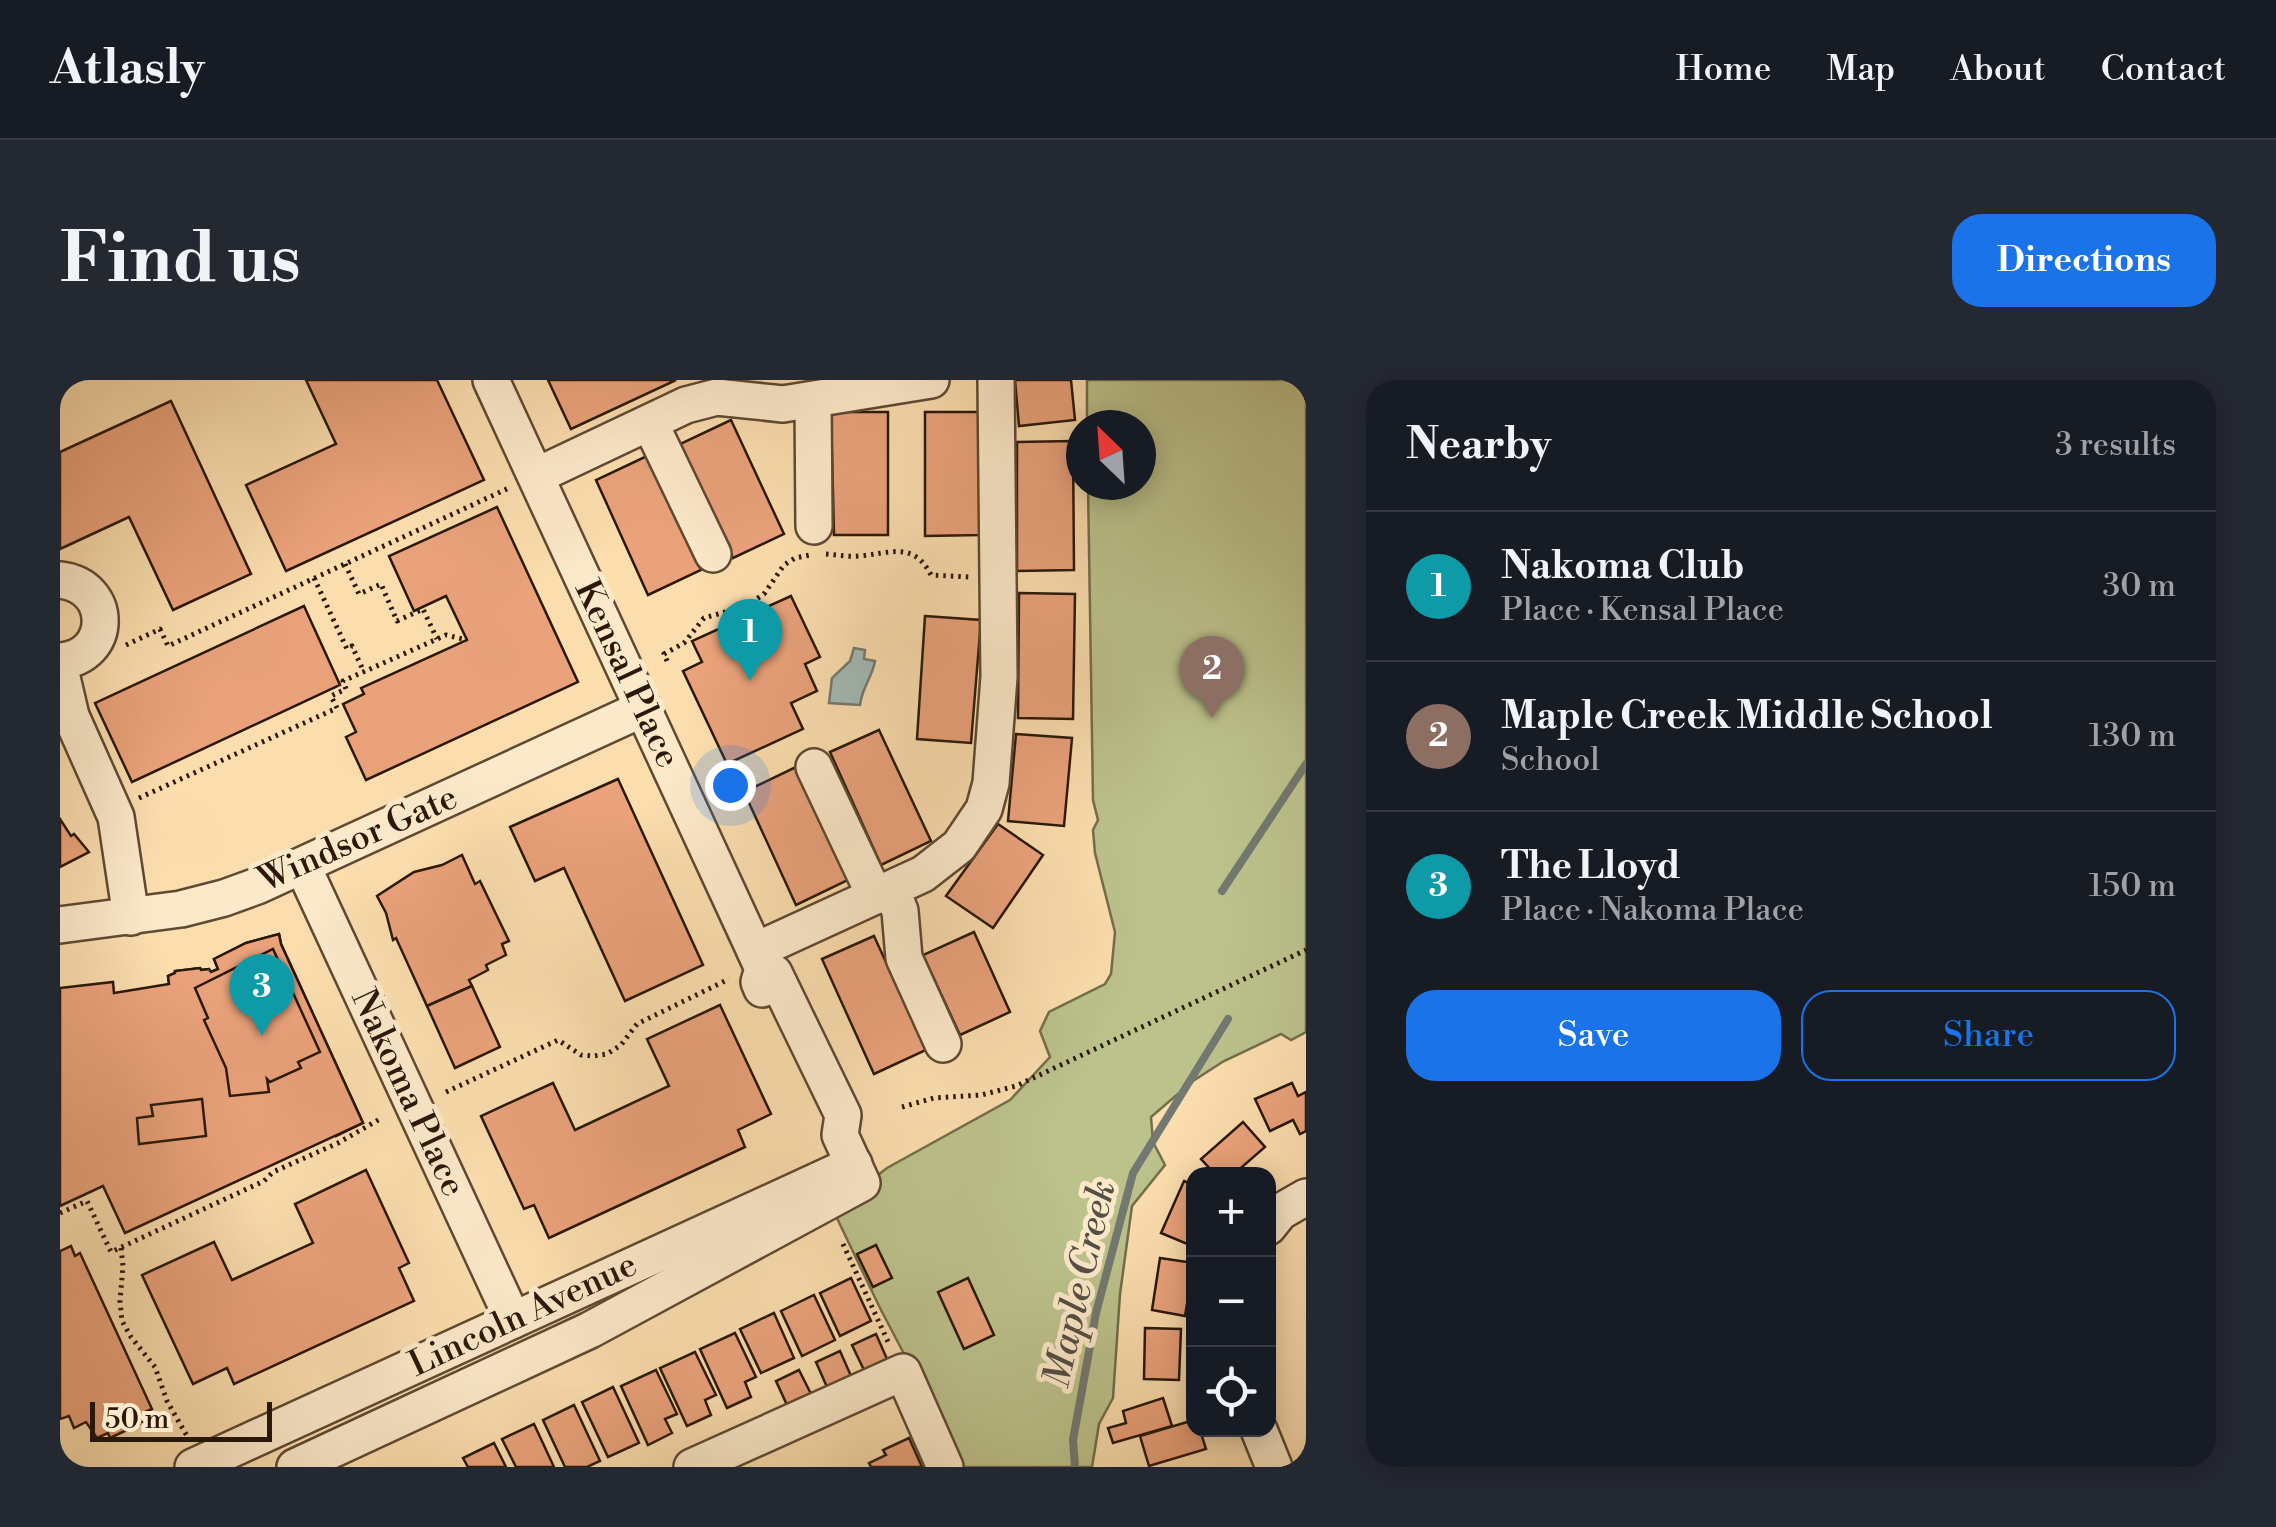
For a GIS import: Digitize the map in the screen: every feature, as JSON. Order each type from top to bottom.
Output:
[{"type":"street","name":"Kensal Place","points":[[491,380],[642,709],[749,966],[821,1122],[852,1160]]},
{"type":"street","points":[[536,476],[710,398],[783,404],[895,382],[931,380]]},
{"type":"street","points":[[749,966],[937,865],[959,846],[980,818],[989,796],[999,678],[996,380]]},
{"type":"street","points":[[813,400],[814,526]]},
{"type":"street","points":[[650,422],[712,554]]},
{"type":"street","points":[[60,580],[78,584],[97,604],[98,636],[87,651],[60,665],[66,688],[69,735],[116,817],[131,917]]},
{"type":"street","name":"Windsor Gate","points":[[60,926],[204,904],[302,867],[642,709]]},
{"type":"street","points":[[814,767],[883,893],[900,911],[904,958],[943,1044]]},
{"type":"street","name":"Nakoma Place","points":[[302,867],[513,1320]]},
{"type":"street","name":"Lincoln Avenue","points":[[190,1451],[513,1320],[852,1160]]},
{"type":"street","name":"Lincoln Avenue","points":[[296,1467],[590,1330],[852,1160]]},
{"type":"street","points":[[1276,1217],[1306,1197]]},
{"type":"street","points":[[692,1467],[902,1372],[946,1467]]},
{"type":"street","points":[[1261,1437],[1274,1467]]},
{"type":"path","points":[[111,652],[160,629],[168,646],[536,476]]},
{"type":"path","points":[[667,661],[664,654],[684,643],[704,618],[733,611],[758,598],[782,566],[800,556],[855,556],[902,550],[921,560],[931,575],[965,576]]},
{"type":"path","points":[[345,564],[359,594],[380,584],[398,621],[423,609],[436,639]]},
{"type":"path","points":[[314,578],[347,649],[352,646],[364,672]]},
{"type":"path","points":[[136,799],[337,708],[332,696],[346,689],[343,682],[446,635],[467,640]]},
{"type":"path","points":[[902,1107],[934,1098],[981,1095],[1016,1086],[1306,950]]},
{"type":"path","points":[[446,1092],[558,1040],[582,1055],[607,1054],[621,1045],[637,1024],[749,966]]},
{"type":"path","points":[[60,1214],[87,1201],[111,1252],[264,1181],[274,1172],[380,1119]]},
{"type":"path","points":[[843,1244],[902,1372]]},
{"type":"path","points":[[121,1248],[122,1321],[156,1367],[190,1451]]},
{"type":"green space","points":[[1087,380],[1306,380],[1306,1032],[1291,1040],[1281,1034],[1224,1061],[1151,1117],[1153,1142],[1165,1165],[1132,1206],[1120,1294],[1113,1398],[1099,1424],[1092,1467],[963,1467],[835,1214],[887,1168],[1010,1100],[1050,1057],[1040,1031],[1049,1012],[1105,984],[1111,974],[1115,932],[1093,830],[1098,820],[1093,800],[1088,500],[1156,500],[1156,410],[1087,410]]},
{"type":"water","points":[[854,648],[865,650],[864,659],[875,661],[860,705],[829,703],[832,678],[850,661]]},
{"type":"building","points":[[306,380],[437,380],[484,480],[286,571],[246,485],[336,444]]},
{"type":"building","points":[[548,380],[676,380],[571,429]]},
{"type":"building","points":[[1015,380],[1071,380],[1074,410],[1066,410],[1066,421],[1019,426]]},
{"type":"building","points":[[171,401],[251,574],[173,610],[129,517],[60,549],[60,452]]},
{"type":"building","points":[[831,412],[888,412],[888,535],[834,535]]},
{"type":"building","points":[[925,412],[980,412],[982,535],[925,536]]},
{"type":"building","points":[[731,420],[784,534],[733,558],[680,444]]},
{"type":"building","points":[[1066,441],[1066,500],[1073,500],[1074,570],[1017,571],[1017,442]]},
{"type":"building","points":[[647,456],[701,570],[648,595],[596,480]]},
{"type":"building","points":[[497,507],[578,682],[366,780],[346,737],[356,732],[343,704],[364,694],[361,688],[467,640],[446,596],[414,611],[389,556]]},
{"type":"building","points":[[1019,593],[1075,594],[1073,719],[1018,718]]},
{"type":"building","points":[[791,596],[820,657],[805,664],[817,691],[791,703],[803,729],[727,764],[683,671],[702,662],[692,641]]},
{"type":"building","points":[[304,606],[340,685],[132,782],[95,703]]},
{"type":"building","points":[[925,616],[981,620],[971,743],[917,739]]},
{"type":"building","points":[[879,730],[931,841],[881,865],[830,752]]},
{"type":"building","points":[[1016,734],[1072,738],[1064,826],[1008,821]]},
{"type":"building","points":[[796,767],[848,880],[796,905],[744,792]]},
{"type":"building","points":[[618,779],[703,965],[625,1001],[564,868],[535,881],[510,827]]},
{"type":"building","points":[[60,819],[89,852],[60,867]]},
{"type":"building","points":[[998,824],[1043,855],[993,928],[946,896]]},
{"type":"building","points":[[462,855],[475,884],[480,881],[509,941],[502,944],[506,955],[469,980],[472,986],[427,1006],[396,938],[393,940],[377,896],[414,872]]},
{"type":"building","points":[[974,932],[1010,1012],[960,1035],[923,955]]},
{"type":"building","points":[[279,934],[363,1123],[336,1136],[301,1061],[301,1068],[270,1082],[267,1079],[269,1092],[230,1096],[226,1068],[203,1019],[194,1023],[183,997],[171,998],[168,976],[175,971],[200,968],[211,972],[218,969],[214,959],[246,943]]},
{"type":"building","points":[[279,934],[363,1123],[125,1233],[103,1186],[60,1206],[60,988],[113,982],[114,993],[169,984],[168,976],[175,971],[200,968],[211,972],[218,969],[214,959],[246,943]]},
{"type":"building","points":[[874,936],[926,1050],[874,1074],[822,959]]},
{"type":"building","points":[[273,949],[320,1052],[298,1062],[301,1068],[270,1082],[267,1079],[269,1092],[230,1096],[226,1068],[204,1020],[208,1018],[195,988]]},
{"type":"building","points":[[472,986],[500,1047],[455,1068],[427,1006]]},
{"type":"building","points":[[720,1005],[771,1114],[738,1130],[745,1147],[549,1238],[534,1205],[524,1209],[481,1116],[553,1083],[575,1130],[669,1086],[647,1039]]},
{"type":"building","points":[[1292,1083],[1298,1096],[1306,1092],[1306,1131],[1300,1134],[1293,1120],[1270,1131],[1255,1099]]},
{"type":"building","points":[[202,1099],[206,1136],[139,1144],[137,1118],[153,1116],[151,1105]]},
{"type":"building","points":[[1243,1122],[1265,1147],[1242,1167],[1208,1167],[1201,1159]]},
{"type":"building","points":[[366,1170],[409,1263],[399,1268],[414,1301],[234,1384],[227,1368],[193,1384],[142,1275],[214,1242],[232,1280],[313,1243],[295,1204]]},
{"type":"building","points":[[1184,1181],[1186,1182],[1186,1243],[1161,1233]]},
{"type":"building","points":[[876,1245],[892,1278],[873,1287],[857,1254]]},
{"type":"building","points":[[71,1246],[75,1256],[80,1253],[152,1409],[138,1415],[142,1423],[110,1438],[108,1433],[97,1438],[86,1422],[74,1428],[69,1416],[60,1419],[60,1251]]},
{"type":"building","points":[[1160,1258],[1186,1262],[1185,1316],[1152,1310]]},
{"type":"building","points":[[851,1278],[871,1321],[840,1336],[820,1293]]},
{"type":"building","points":[[968,1278],[994,1335],[964,1349],[938,1292]]},
{"type":"building","points":[[814,1295],[835,1340],[802,1356],[781,1311]]},
{"type":"building","points":[[774,1313],[794,1358],[761,1373],[740,1329]]},
{"type":"building","points":[[1145,1328],[1181,1329],[1179,1380],[1144,1379]]},
{"type":"building","points":[[735,1333],[756,1377],[745,1382],[751,1397],[727,1408],[700,1349]]},
{"type":"building","points":[[876,1334],[887,1359],[864,1370],[852,1345]]},
{"type":"building","points":[[840,1351],[851,1376],[827,1387],[816,1362]]},
{"type":"building","points":[[695,1352],[716,1395],[705,1400],[711,1415],[687,1426],[660,1368]]},
{"type":"building","points":[[656,1370],[677,1414],[665,1419],[672,1433],[648,1445],[621,1386]]},
{"type":"building","points":[[799,1370],[811,1394],[787,1405],[776,1381]]},
{"type":"building","points":[[613,1387],[639,1443],[608,1457],[582,1402]]},
{"type":"building","points":[[1163,1398],[1172,1426],[1113,1443],[1108,1428],[1126,1423],[1123,1411]]},
{"type":"building","points":[[574,1405],[600,1461],[587,1467],[565,1467],[543,1420]]},
{"type":"building","points":[[1186,1422],[1186,1437],[1202,1437],[1206,1449],[1149,1466],[1140,1436]]},
{"type":"building","points":[[534,1424],[554,1467],[516,1467],[502,1439]]},
{"type":"building","points":[[909,1438],[922,1467],[871,1467],[869,1463],[886,1455],[883,1450]]},
{"type":"building","points":[[494,1443],[506,1467],[468,1467],[463,1458]]},
{"type":"waterway","name":"Maple Creek","points":[[1222,891],[1306,764]]},
{"type":"waterway","name":"Maple Creek","points":[[1075,1467],[1073,1440],[1096,1313],[1133,1173],[1228,1019]]},
{"type":"place","name":"Nakoma Club","points":[[750,681]]},
{"type":"place","name":"Maple Creek Middle School","points":[[1212,718]]},
{"type":"place","name":"The Lloyd","points":[[262,1036]]}]
